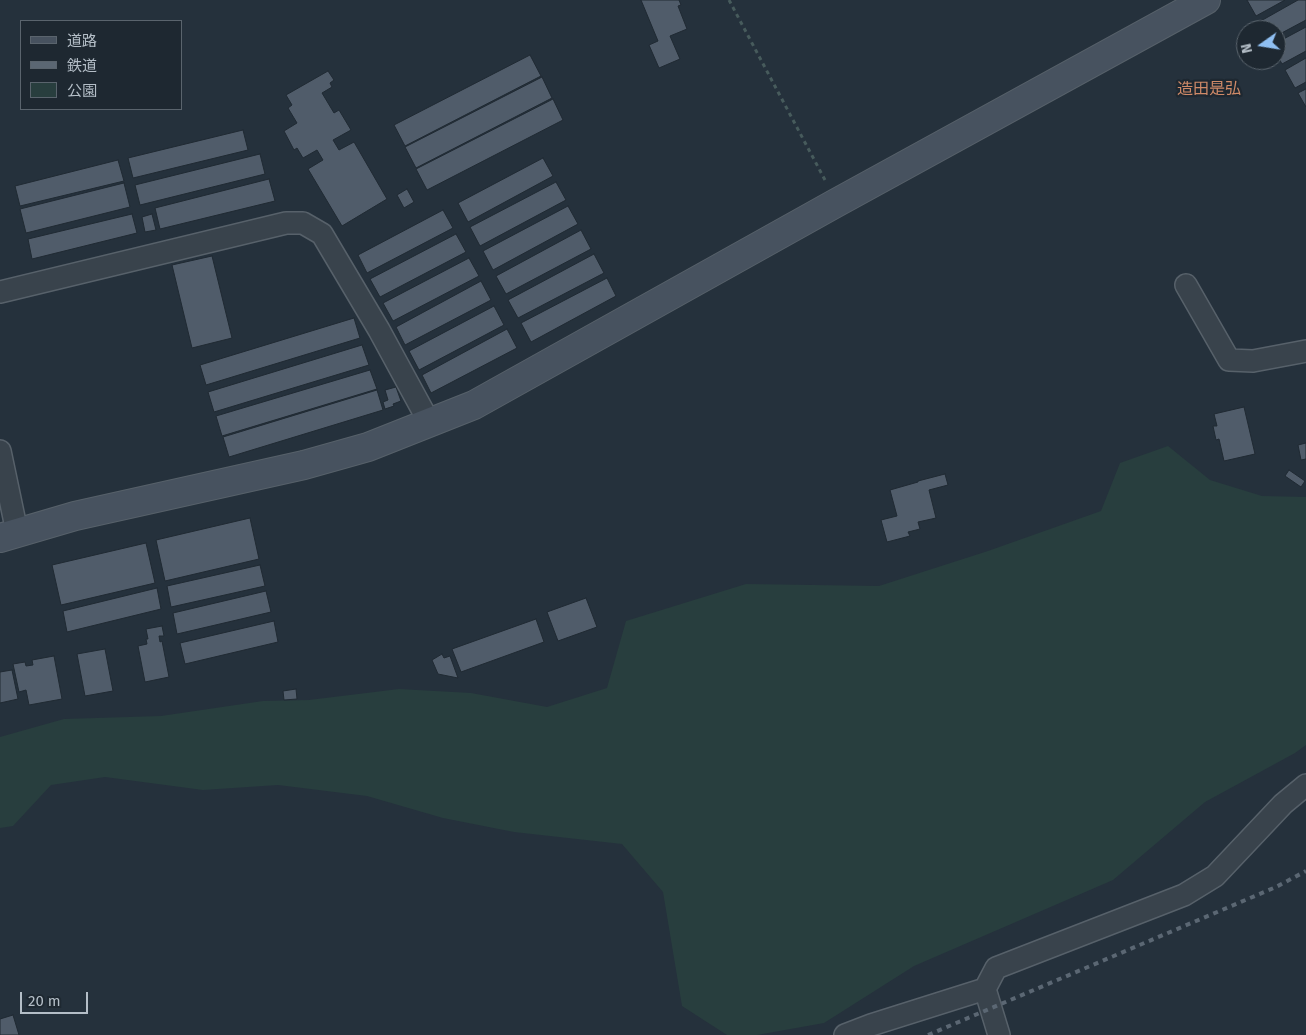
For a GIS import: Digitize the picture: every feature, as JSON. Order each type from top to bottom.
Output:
[{"type":"street","points":[[0,451],[9,535],[76,516],[304,465],[368,447],[474,405],[1206,0]]},
{"type":"street","points":[[0,292],[286,224],[303,223],[322,234],[380,330],[429,422]]},
{"type":"street","points":[[1186,285],[1229,360],[1253,361],[1306,351]]},
{"type":"street","points":[[999,1035],[985,989],[996,968],[1184,895],[1215,876],[1283,804],[1306,785]]},
{"type":"street","points":[[845,1035],[985,989]]},
{"type":"path","points":[[729,0],[836,203]]},
{"type":"green space","points":[[1168,446],[1210,480],[1262,496],[1306,497],[1306,745],[1295,753],[1205,802],[1113,880],[914,966],[824,1023],[757,1035],[727,1035],[682,1006],[663,892],[622,844],[514,832],[443,818],[367,796],[278,785],[203,790],[105,777],[51,785],[13,826],[0,828],[0,737],[64,719],[161,716],[263,701],[309,700],[399,689],[471,693],[547,707],[607,688],[626,621],[746,584],[879,586],[988,551],[1101,511],[1120,463]]},
{"type":"building","points":[[641,0],[679,0],[681,5],[678,6],[687,29],[670,36],[680,59],[659,68],[649,45],[658,41]]},
{"type":"building","points":[[1247,0],[1285,0],[1256,16]]},
{"type":"building","points":[[1298,0],[1306,0],[1306,20],[1286,31],[1286,20],[1263,20]]},
{"type":"building","points":[[1306,27],[1306,51],[1286,62],[1286,38]]},
{"type":"building","points":[[530,55],[541,76],[405,146],[394,125]]},
{"type":"building","points":[[1306,58],[1306,82],[1295,88],[1286,69]]},
{"type":"building","points":[[328,71],[334,80],[330,83],[332,87],[322,93],[334,113],[339,110],[351,130],[333,140],[339,150],[354,142],[387,199],[342,226],[308,169],[323,160],[317,150],[303,158],[297,148],[294,150],[284,131],[297,123],[288,108],[292,105],[286,95]]},
{"type":"building","points":[[542,77],[552,98],[416,168],[405,147]]},
{"type":"building","points":[[1306,89],[1306,107],[1298,93]]},
{"type":"building","points":[[553,99],[563,120],[427,190],[416,169]]},
{"type":"building","points":[[243,130],[248,150],[133,178],[128,158]]},
{"type":"building","points":[[260,154],[265,174],[140,205],[135,185]]},
{"type":"building","points":[[543,158],[553,176],[468,222],[458,203]]},
{"type":"building","points":[[118,160],[124,181],[20,206],[15,186]]},
{"type":"building","points":[[269,179],[275,201],[160,229],[155,208]]},
{"type":"building","points":[[556,182],[566,200],[480,246],[470,227]]},
{"type":"building","points":[[124,183],[130,207],[26,233],[20,209]]},
{"type":"building","points":[[407,189],[414,202],[404,208],[397,195]]},
{"type":"building","points":[[568,206],[578,224],[493,270],[483,251]]},
{"type":"building","points":[[443,210],[453,228],[367,273],[358,255]]},
{"type":"building","points":[[132,214],[137,233],[32,259],[28,239]]},
{"type":"building","points":[[152,214],[156,230],[145,232],[142,217]]},
{"type":"building","points":[[581,230],[591,249],[506,294],[496,276]]},
{"type":"building","points":[[456,234],[466,252],[380,297],[370,279]]},
{"type":"building","points":[[594,254],[604,273],[518,318],[508,300]]},
{"type":"building","points":[[212,256],[232,338],[192,348],[172,265]]},
{"type":"building","points":[[469,258],[479,276],[393,321],[383,303]]},
{"type":"building","points":[[607,278],[616,296],[531,342],[521,323]]},
{"type":"building","points":[[481,281],[491,300],[405,345],[396,327]]},
{"type":"building","points":[[494,306],[504,325],[419,370],[409,351]]},
{"type":"building","points":[[354,318],[360,338],[206,385],[200,365]]},
{"type":"building","points":[[507,329],[517,348],[431,393],[422,375]]},
{"type":"building","points":[[362,345],[369,365],[214,412],[208,392]]},
{"type":"building","points":[[370,370],[377,389],[222,436],[216,416]]},
{"type":"building","points":[[396,387],[401,401],[385,409],[383,402],[388,400],[385,390]]},
{"type":"building","points":[[377,390],[383,410],[229,457],[223,437]]},
{"type":"building","points":[[1244,407],[1255,454],[1224,461],[1219,439],[1216,440],[1213,426],[1217,426],[1214,414]]},
{"type":"building","points":[[1306,443],[1306,459],[1301,460],[1298,445]]},
{"type":"building","points":[[1289,470],[1305,481],[1301,487],[1285,476]]},
{"type":"building","points":[[945,474],[948,485],[929,490],[936,518],[918,522],[920,529],[908,532],[910,536],[887,542],[881,520],[897,516],[890,490]]},
{"type":"building","points":[[250,518],[259,559],[165,581],[156,540]]},
{"type":"building","points":[[146,543],[155,583],[61,605],[52,565]]},
{"type":"building","points":[[260,565],[265,586],[171,607],[167,586]]},
{"type":"building","points":[[157,588],[161,609],[67,632],[63,611]]},
{"type":"building","points":[[266,591],[271,612],[177,634],[173,613]]},
{"type":"building","points":[[586,598],[597,627],[558,641],[547,612]]},
{"type":"building","points":[[536,619],[544,642],[461,672],[452,649]]},
{"type":"building","points":[[274,621],[278,642],[185,664],[180,643]]},
{"type":"building","points":[[162,626],[164,636],[159,636],[160,642],[162,641],[169,677],[145,682],[138,646],[147,644],[146,629]]},
{"type":"building","points":[[105,649],[113,691],[85,696],[77,654]]},
{"type":"building","points":[[442,654],[444,658],[450,656],[458,678],[438,674],[432,660]]},
{"type":"building","points":[[54,656],[62,699],[29,705],[26,690],[19,692],[13,664],[25,662],[26,666],[33,665],[32,660]]},
{"type":"building","points":[[12,670],[18,699],[0,703],[0,672]]},
{"type":"building","points":[[296,689],[297,699],[284,700],[283,691]]},
{"type":"building","points":[[13,1015],[19,1035],[0,1035],[0,1019]]},
{"type":"railway","points":[[928,1035],[1276,887],[1306,871]]},
{"type":"district","name":"造田是弘","points":[[1209,90]]}]
